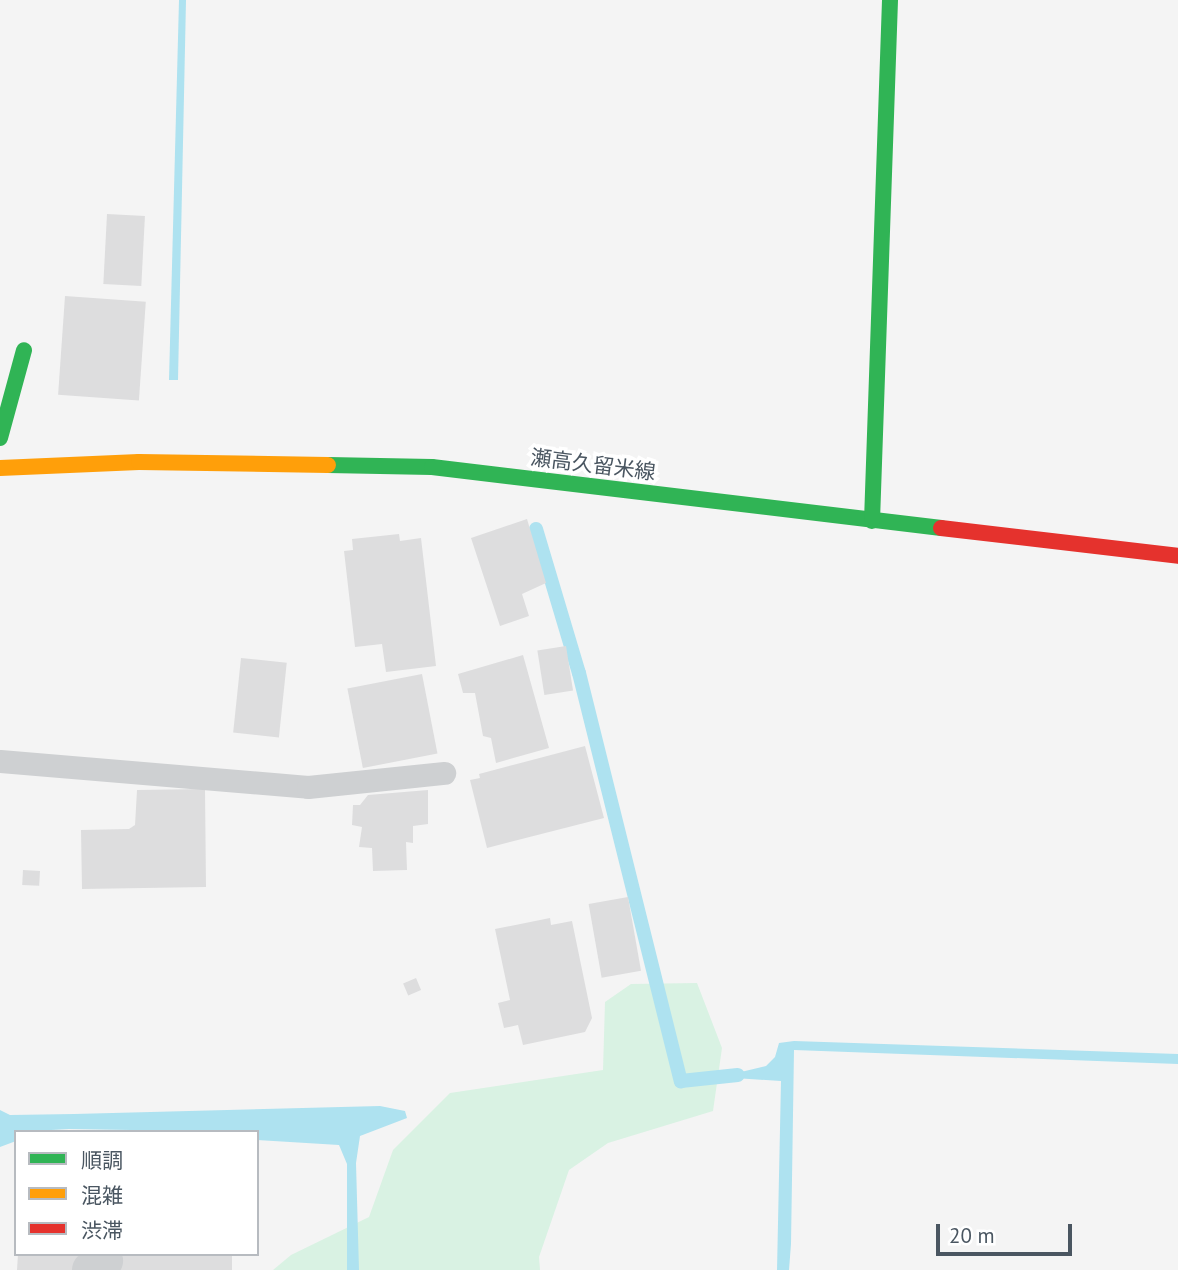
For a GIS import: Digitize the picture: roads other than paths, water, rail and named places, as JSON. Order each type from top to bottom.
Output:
[{"type":"main road","points":[[872,521],[890,0]]},
{"type":"main road","points":[[0,438],[24,350]]},
{"type":"main road","name":"瀬高久留米線","points":[[0,468],[139,462],[432,467],[1178,556]]},
{"type":"lane","points":[[0,761],[308,787],[444,773]]},
{"type":"water","points":[[179,0],[186,0],[178,380],[169,380]]},
{"type":"water","points":[[794,1041],[1178,1054],[1178,1064],[794,1050],[789,1270],[777,1270],[781,1081],[720,1077],[766,1066],[775,1057],[779,1043]]},
{"type":"water","points":[[380,1106],[405,1111],[407,1118],[360,1136],[356,1163],[359,1270],[347,1270],[347,1164],[339,1145],[259,1140],[259,1130],[69,1129],[14,1130],[14,1142],[0,1147],[0,1110],[10,1115]]},
{"type":"waterway","points":[[536,529],[579,673],[681,1081],[738,1075]]}]
